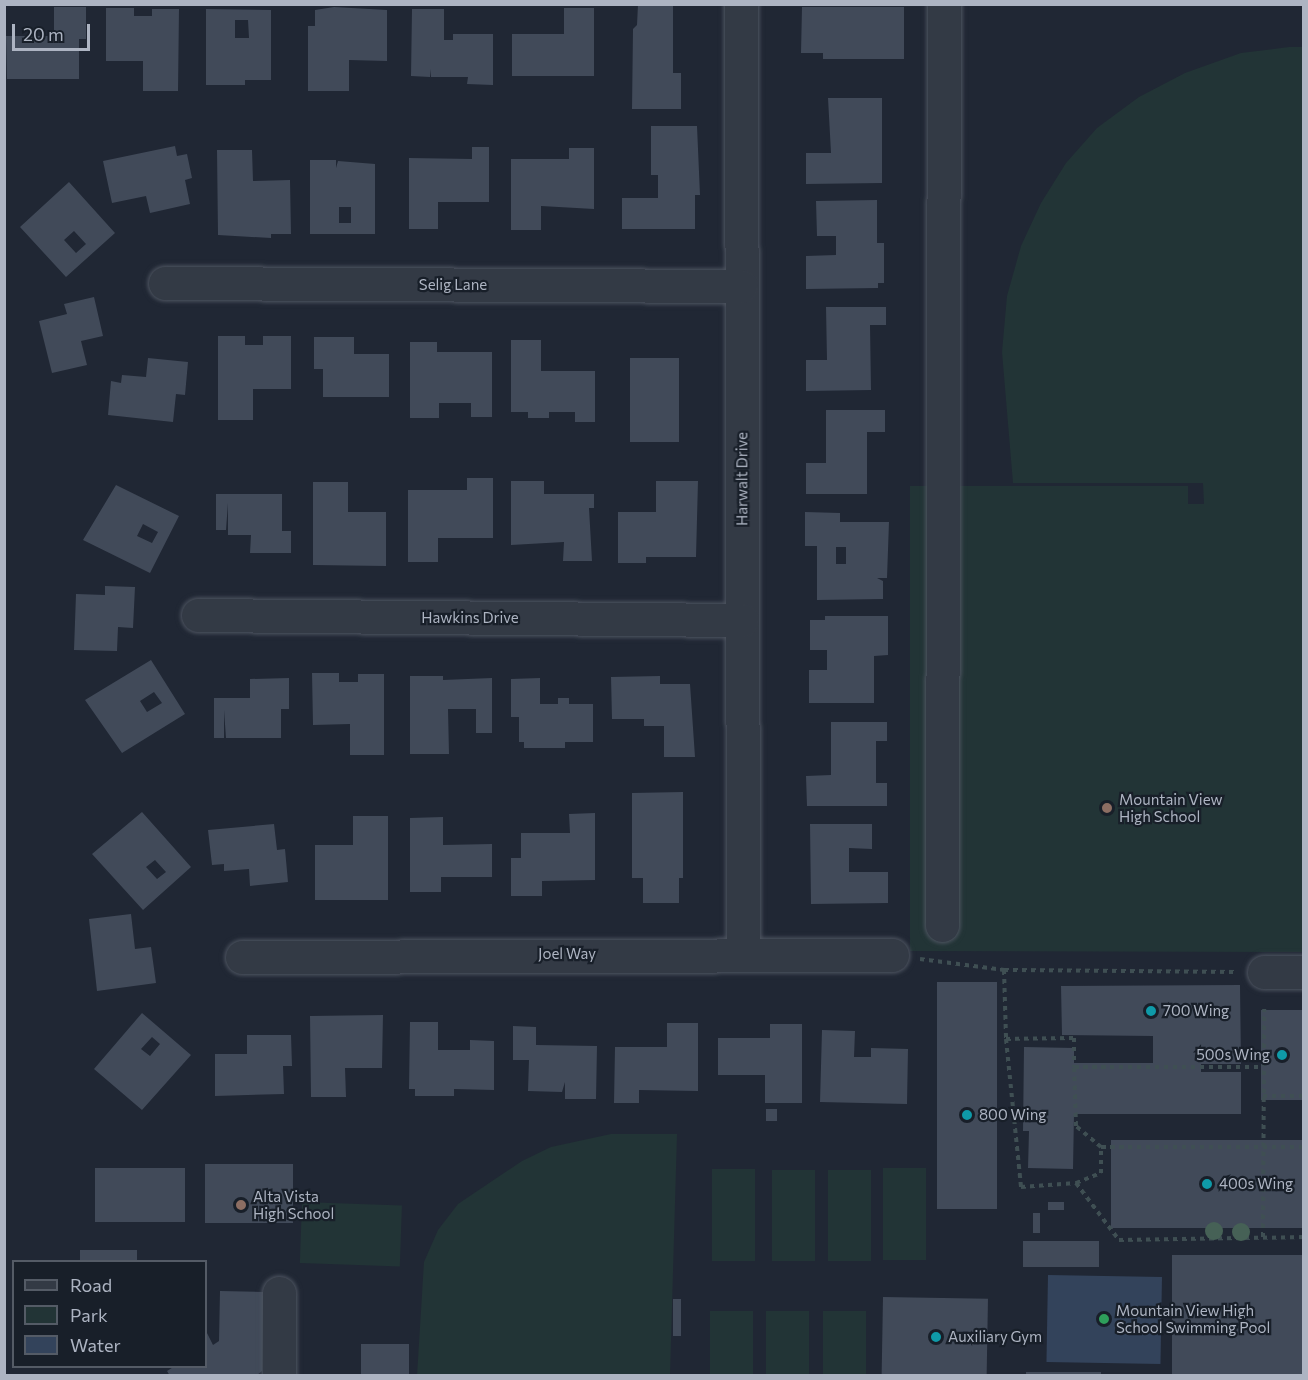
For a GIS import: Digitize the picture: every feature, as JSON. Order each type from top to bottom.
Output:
[{"type":"street","name":"Harwalt Drive","points":[[741,4],[743,953]]},
{"type":"street","points":[[942,925],[944,4]]},
{"type":"street","name":"Selig Lane","points":[[165,284],[741,286]]},
{"type":"street","name":"Hawkins Drive","points":[[198,615],[742,620]]},
{"type":"street","name":"Joel Way","points":[[242,957],[743,953],[892,955]]},
{"type":"street","points":[[1264,972],[1304,972]]},
{"type":"street","points":[[279,1293],[279,1376]]},
{"type":"path","points":[[892,955],[1004,970],[1264,972]]},
{"type":"path","points":[[1004,970],[1006,1039],[1022,1187],[1076,1183],[1101,1173],[1101,1147]]},
{"type":"path","points":[[1263,1237],[1261,1146],[1264,1009]]},
{"type":"path","points":[[1006,1039],[1074,1038],[1076,1126],[1101,1147],[1304,1146]]},
{"type":"path","points":[[1074,1067],[1263,1067]]},
{"type":"path","points":[[1263,1096],[1304,1096]]},
{"type":"path","points":[[1076,1183],[1119,1240],[1304,1237]]},
{"type":"green space","points":[[1303,47],[1303,952],[910,951],[910,486],[1188,486],[1188,504],[1204,504],[1203,483],[1013,483],[1002,352],[1007,296],[1021,246],[1041,203],[1066,163],[1097,128],[1139,97],[1185,73],[1241,53]]},
{"type":"green space","points":[[611,1134],[677,1134],[670,1375],[417,1376],[424,1262],[438,1230],[458,1204],[522,1161],[551,1147]]},
{"type":"green space","points":[[883,1168],[926,1168],[926,1260],[883,1260]]},
{"type":"green space","points":[[712,1169],[755,1169],[755,1261],[712,1261]]},
{"type":"green space","points":[[772,1170],[815,1170],[815,1261],[772,1261]]},
{"type":"green space","points":[[828,1170],[871,1170],[871,1261],[828,1261]]},
{"type":"green space","points":[[302,1202],[402,1205],[400,1266],[300,1263]]},
{"type":"green space","points":[[710,1311],[753,1311],[753,1375],[710,1375]]},
{"type":"green space","points":[[766,1311],[809,1311],[809,1375],[766,1375]]},
{"type":"green space","points":[[823,1311],[866,1311],[866,1375],[823,1375]]},
{"type":"water","name":"Mountain View High School Swimming Pool","points":[[1048,1275],[1162,1277],[1160,1364],[1046,1362]]},
{"type":"building","points":[[638,4],[673,4],[673,73],[681,73],[681,109],[632,109],[633,29],[637,25]]},
{"type":"building","points":[[54,7],[86,7],[86,39],[79,39],[79,79],[7,79],[6,36],[54,36]]},
{"type":"building","points":[[334,7],[387,10],[387,61],[349,60],[349,91],[308,91],[308,26],[315,26],[315,10]]},
{"type":"building","points":[[802,7],[904,7],[904,59],[823,59],[823,53],[801,53]]},
{"type":"building","points":[[106,8],[134,8],[134,16],[152,16],[152,9],[179,9],[178,91],[143,91],[143,61],[106,61]]},
{"type":"building","points":[[564,8],[594,8],[594,76],[512,76],[512,34],[564,34]]},
{"type":"building","points":[[206,9],[271,10],[271,80],[245,80],[245,85],[206,85]],"holes":[[[235,20],[248,20],[249,38],[235,38]]]},
{"type":"building","points":[[412,9],[444,9],[444,40],[453,40],[453,34],[493,34],[493,85],[467,84],[468,77],[431,77],[431,69],[430,77],[411,76]]},
{"type":"building","points":[[828,98],[882,98],[882,183],[806,184],[806,153],[831,153]]},
{"type":"building","points":[[651,126],[697,126],[700,195],[695,195],[695,229],[622,229],[622,198],[658,198],[658,175],[651,175]]},
{"type":"building","points":[[175,146],[177,156],[187,154],[192,178],[185,180],[190,204],[150,213],[146,196],[112,203],[103,161]]},
{"type":"building","points":[[472,147],[489,147],[489,202],[438,202],[438,229],[409,229],[409,158],[472,159]]},
{"type":"building","points":[[569,148],[594,148],[594,209],[541,206],[541,230],[511,230],[511,159],[569,159]]},
{"type":"building","points":[[217,150],[252,150],[253,181],[290,180],[291,234],[271,234],[271,238],[218,235]]},
{"type":"building","points":[[310,160],[336,160],[336,168],[338,161],[375,164],[375,234],[310,234]],"holes":[[[339,207],[351,207],[351,223],[339,223]]]},
{"type":"building","points":[[69,182],[115,233],[66,277],[20,227]],"holes":[[[74,231],[86,244],[76,253],[64,240]]]},
{"type":"building","points":[[877,200],[877,243],[884,243],[884,283],[878,283],[878,288],[806,289],[806,256],[836,255],[836,236],[817,236],[816,201]]},
{"type":"building","points":[[94,297],[103,336],[81,341],[87,365],[52,373],[39,321],[67,314],[64,304]]},
{"type":"building","points":[[826,307],[886,307],[886,325],[870,325],[871,390],[806,391],[806,360],[827,360]]},
{"type":"building","points":[[218,336],[245,336],[245,345],[263,345],[263,336],[291,336],[291,389],[253,389],[253,420],[218,420]]},
{"type":"building","points":[[314,337],[354,337],[354,354],[389,354],[389,397],[323,397],[323,369],[314,369]]},
{"type":"building","points":[[511,340],[541,340],[541,371],[595,371],[595,422],[575,422],[575,412],[549,412],[549,418],[528,418],[528,412],[511,412]]},
{"type":"building","points":[[410,342],[437,342],[437,352],[492,352],[492,417],[471,417],[471,403],[439,403],[439,418],[410,418]]},
{"type":"building","points":[[148,358],[188,362],[185,395],[176,394],[173,422],[108,415],[111,381],[121,383],[122,375],[146,377]]},
{"type":"building","points":[[630,358],[679,358],[679,442],[630,442]]},
{"type":"building","points":[[826,410],[885,410],[885,432],[867,432],[867,494],[806,494],[806,463],[826,463]]},
{"type":"building","points":[[467,478],[493,478],[493,538],[438,538],[438,562],[408,562],[408,490],[467,490]]},
{"type":"building","points":[[511,481],[544,481],[544,494],[594,494],[594,508],[589,508],[592,561],[563,561],[564,542],[511,545]]},
{"type":"building","points":[[656,481],[698,481],[696,557],[646,557],[646,563],[618,563],[618,512],[656,512]]},
{"type":"building","points":[[313,482],[348,482],[348,512],[386,512],[386,566],[313,565]]},
{"type":"building","points":[[116,485],[179,516],[150,573],[83,540]],"holes":[[[143,524],[158,532],[152,543],[137,536]]]},
{"type":"building","points":[[216,494],[282,494],[282,531],[291,531],[291,553],[250,553],[251,535],[228,535],[228,503],[226,530],[216,530]]},
{"type":"building","points":[[805,512],[840,513],[840,522],[889,522],[887,578],[877,578],[883,581],[883,599],[817,600],[817,546],[805,546]],"holes":[[[836,547],[846,547],[846,564],[836,564]]]},
{"type":"building","points":[[105,586],[135,587],[133,628],[118,627],[117,651],[74,650],[76,594],[105,595]]},
{"type":"building","points":[[825,616],[888,616],[888,655],[874,656],[874,703],[809,703],[809,670],[827,670],[827,650],[810,650],[810,620],[825,620]]},
{"type":"building","points":[[151,660],[185,714],[122,753],[85,700]],"holes":[[[154,692],[162,703],[147,712],[140,701]]]},
{"type":"building","points":[[312,673],[339,673],[339,682],[358,682],[358,674],[384,674],[384,755],[350,755],[350,724],[313,725]]},
{"type":"building","points":[[410,676],[443,676],[443,680],[492,678],[492,733],[476,733],[476,709],[448,709],[449,754],[410,754]]},
{"type":"building","points":[[660,676],[660,684],[690,684],[695,757],[664,757],[664,726],[644,726],[644,719],[612,719],[611,677]]},
{"type":"building","points":[[289,678],[289,709],[281,709],[281,738],[226,738],[224,710],[224,738],[214,738],[214,698],[250,698],[250,679]]},
{"type":"building","points":[[540,678],[540,704],[558,704],[558,698],[569,698],[569,704],[593,704],[593,742],[565,742],[565,748],[524,748],[524,742],[519,742],[519,717],[511,717],[511,679]]},
{"type":"building","points":[[831,722],[887,722],[887,741],[876,741],[876,783],[887,783],[887,806],[807,806],[806,776],[831,775]]},
{"type":"building","points":[[683,792],[683,878],[679,878],[679,903],[643,903],[643,878],[632,878],[632,793]]},
{"type":"building","points":[[142,812],[191,867],[143,910],[92,854]],"holes":[[[155,860],[166,872],[157,879],[146,867]]]},
{"type":"building","points":[[595,813],[595,880],[542,881],[542,896],[511,896],[511,858],[521,858],[521,833],[570,833],[569,814]]},
{"type":"building","points":[[353,816],[388,816],[388,900],[315,900],[315,845],[353,845]]},
{"type":"building","points":[[443,817],[443,845],[492,844],[492,877],[441,877],[441,892],[410,892],[410,818]]},
{"type":"building","points":[[274,824],[277,850],[285,849],[288,882],[250,886],[249,869],[224,871],[224,864],[212,865],[208,830]]},
{"type":"building","points":[[810,824],[872,824],[872,849],[849,848],[849,872],[888,872],[888,903],[811,904]]},
{"type":"building","points":[[131,914],[135,949],[151,947],[156,983],[97,991],[89,919]]},
{"type":"building","name":"800 Wing","points":[[937,982],[997,982],[997,1209],[937,1209]]},
{"type":"building","points":[[1240,985],[1241,1064],[1201,1064],[1201,1072],[1241,1072],[1241,1114],[1074,1114],[1073,1169],[1028,1168],[1029,1131],[1023,1131],[1024,1047],[1074,1048],[1074,1063],[1153,1063],[1153,1036],[1062,1035],[1061,986]]},
{"type":"building","name":"500s Wing","points":[[1261,1010],[1304,1010],[1304,1100],[1261,1100]]},
{"type":"building","points":[[142,1013],[191,1055],[142,1110],[94,1069]],"holes":[[[152,1037],[160,1044],[150,1056],[141,1049]]]},
{"type":"building","points":[[383,1015],[382,1068],[345,1068],[346,1097],[311,1097],[310,1016]]},
{"type":"building","points":[[410,1022],[438,1022],[438,1050],[470,1050],[470,1040],[494,1041],[494,1090],[454,1089],[454,1096],[415,1096],[415,1089],[409,1089]]},
{"type":"building","points":[[667,1023],[698,1023],[698,1091],[639,1090],[639,1103],[614,1103],[615,1047],[667,1047]]},
{"type":"building","points":[[770,1024],[802,1024],[802,1103],[765,1103],[765,1075],[718,1075],[718,1038],[770,1038]]},
{"type":"building","points":[[513,1026],[536,1027],[536,1045],[597,1046],[596,1099],[565,1099],[565,1082],[562,1092],[528,1091],[529,1060],[513,1060]]},
{"type":"building","points":[[822,1030],[855,1031],[854,1057],[871,1057],[871,1048],[908,1049],[907,1104],[820,1102]]},
{"type":"building","points":[[247,1035],[291,1035],[292,1066],[283,1066],[284,1094],[215,1096],[215,1054],[247,1054]]},
{"type":"building","points":[[766,1109],[777,1109],[777,1121],[766,1121]]},
{"type":"building","name":"400s Wing","points":[[1111,1140],[1304,1140],[1304,1228],[1111,1228]]},
{"type":"building","points":[[205,1164],[293,1164],[293,1223],[205,1223]]},
{"type":"building","points":[[95,1168],[185,1168],[185,1222],[95,1222]]},
{"type":"building","points":[[1048,1202],[1064,1202],[1064,1210],[1048,1210]]},
{"type":"building","points":[[1033,1213],[1040,1213],[1040,1233],[1033,1233]]},
{"type":"building","points":[[1023,1241],[1099,1241],[1099,1267],[1023,1267]]},
{"type":"building","points":[[80,1250],[137,1250],[137,1260],[80,1260]]},
{"type":"building","points":[[1172,1255],[1304,1255],[1304,1376],[1172,1376]]},
{"type":"building","points":[[220,1291],[263,1292],[262,1371],[256,1376],[170,1376],[167,1371],[172,1368],[207,1368],[207,1333],[213,1345],[219,1341]]},
{"type":"building","name":"Auxiliary Gym","points":[[883,1297],[988,1299],[987,1376],[882,1376]]},
{"type":"building","points":[[673,1299],[681,1299],[681,1336],[673,1336]]},
{"type":"building","points":[[361,1344],[409,1344],[409,1376],[361,1376]]},
{"type":"building","points":[[1026,1372],[1101,1372],[1101,1376],[1026,1376]]},
{"type":"place","name":"Mountain View High School","points":[[1107,808]]},
{"type":"place","name":"700 Wing","points":[[1151,1011]]},
{"type":"place","name":"500s Wing","points":[[1282,1055]]},
{"type":"place","name":"800 Wing","points":[[967,1115]]},
{"type":"place","name":"400s Wing","points":[[1207,1184]]},
{"type":"place","name":"Alta Vista High School","points":[[241,1205]]},
{"type":"place","name":"Mountain View High School Swimming Pool","points":[[1104,1319]]},
{"type":"place","name":"Auxiliary Gym","points":[[936,1337]]}]
